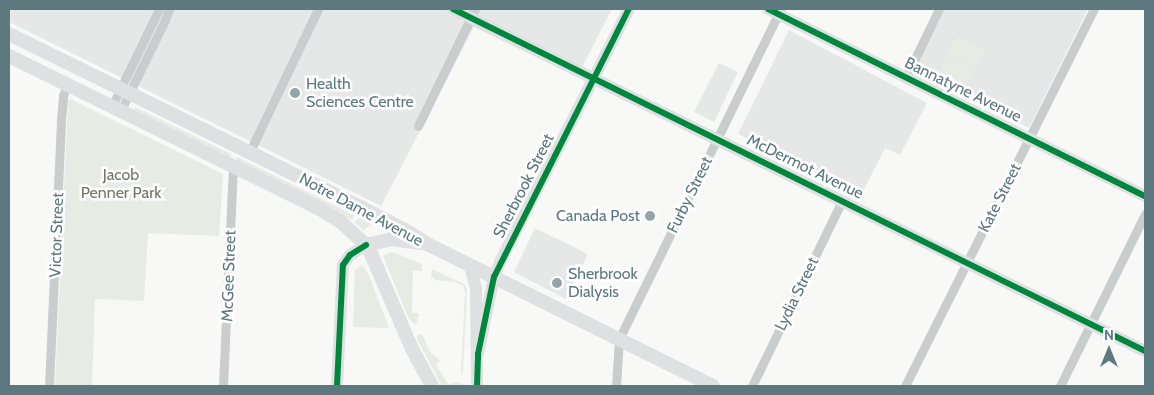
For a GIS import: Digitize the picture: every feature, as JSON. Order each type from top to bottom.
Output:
[{"type":"main road","name":"Notre Dame Avenue","points":[[9,34],[124,93],[390,222],[470,266],[713,386]]},
{"type":"main road","name":"Notre Dame Avenue","points":[[9,56],[234,166],[341,222],[366,245],[378,266],[412,349],[432,386]]},
{"type":"main road","points":[[366,245],[391,239],[427,244]]},
{"type":"street","points":[[117,108],[159,9]]},
{"type":"street","points":[[124,93],[165,20],[168,9]]},
{"type":"street","points":[[249,153],[318,9]]},
{"type":"street","name":"McDermot Avenue","points":[[453,9],[472,13],[594,78],[1145,351]]},
{"type":"street","name":"Sherbrook Street","points":[[478,354],[494,277],[629,9]]},
{"type":"street","points":[[906,77],[940,9]]},
{"type":"street","name":"Kate Street","points":[[905,386],[1094,9]]},
{"type":"street","name":"Bannatyne Avenue","points":[[776,10],[1145,196]]},
{"type":"street","name":"Furby Street","points":[[616,386],[619,340],[718,139],[776,10]]},
{"type":"street","points":[[418,126],[472,13]]},
{"type":"street","name":"Victor Street","points":[[49,386],[61,120],[64,95],[68,84]]},
{"type":"street","name":"McGee Street","points":[[223,386],[234,166]]},
{"type":"street","name":"Lydia Street","points":[[752,386],[842,201]]},
{"type":"street","points":[[1060,386],[1145,214]]},
{"type":"street","points":[[337,386],[343,265],[350,255],[366,245]]},
{"type":"street","name":"Sherbrook Street","points":[[470,266],[476,288],[477,386]]},
{"type":"shaded area","name":"Health Sciences Centre","points":[[9,9],[612,9],[577,77],[474,27],[381,206],[9,22]]},
{"type":"shaded area","points":[[945,9],[1088,9],[1029,128],[914,71]]},
{"type":"shaded area","points":[[789,30],[927,103],[900,155],[885,148],[861,195],[738,134]]},
{"type":"shaded area","points":[[719,63],[738,72],[714,122],[694,112]]},
{"type":"shaded area","points":[[535,228],[588,254],[566,299],[514,272]]},
{"type":"green space","points":[[957,36],[985,50],[975,68],[947,54]]},
{"type":"green space","points":[[947,56],[974,70],[965,89],[937,75]]},
{"type":"green space","name":"Jacob Penner Park","points":[[70,99],[223,174],[219,236],[148,233],[144,301],[95,299],[92,386],[55,386],[68,102]]},
{"type":"green space","points":[[135,107],[231,154],[230,157],[134,110]]},
{"type":"green space","points":[[237,157],[355,216],[351,220],[325,205],[235,161]]},
{"type":"green space","points":[[359,218],[372,225],[363,230],[354,222]]},
{"type":"green space","points":[[392,252],[422,264],[422,271],[413,271],[412,313],[419,313],[416,325],[409,319],[383,256]]},
{"type":"green space","points":[[362,265],[368,273],[389,328],[353,327],[355,270]]},
{"type":"green space","points":[[432,269],[464,284],[467,289],[463,374],[461,372],[465,293],[463,286],[455,282],[435,280],[431,276]]},
{"type":"green space","points":[[422,334],[430,352],[440,360],[436,365],[449,385],[457,382],[463,384],[463,386],[442,386],[417,339],[417,335]]},
{"type":"cycle path","points":[[453,9],[1145,351]]},
{"type":"cycle path","points":[[477,386],[478,354],[494,277],[629,9]]},
{"type":"cycle path","points":[[768,9],[1145,196]]},
{"type":"cycle path","points":[[337,386],[343,265],[350,255],[366,245]]},
{"type":"place","name":"Health Sciences Centre","points":[[295,93]]},
{"type":"place","name":"Canada Post","points":[[650,216]]},
{"type":"place","name":"Sherbrook Dialysis","points":[[557,283]]}]
